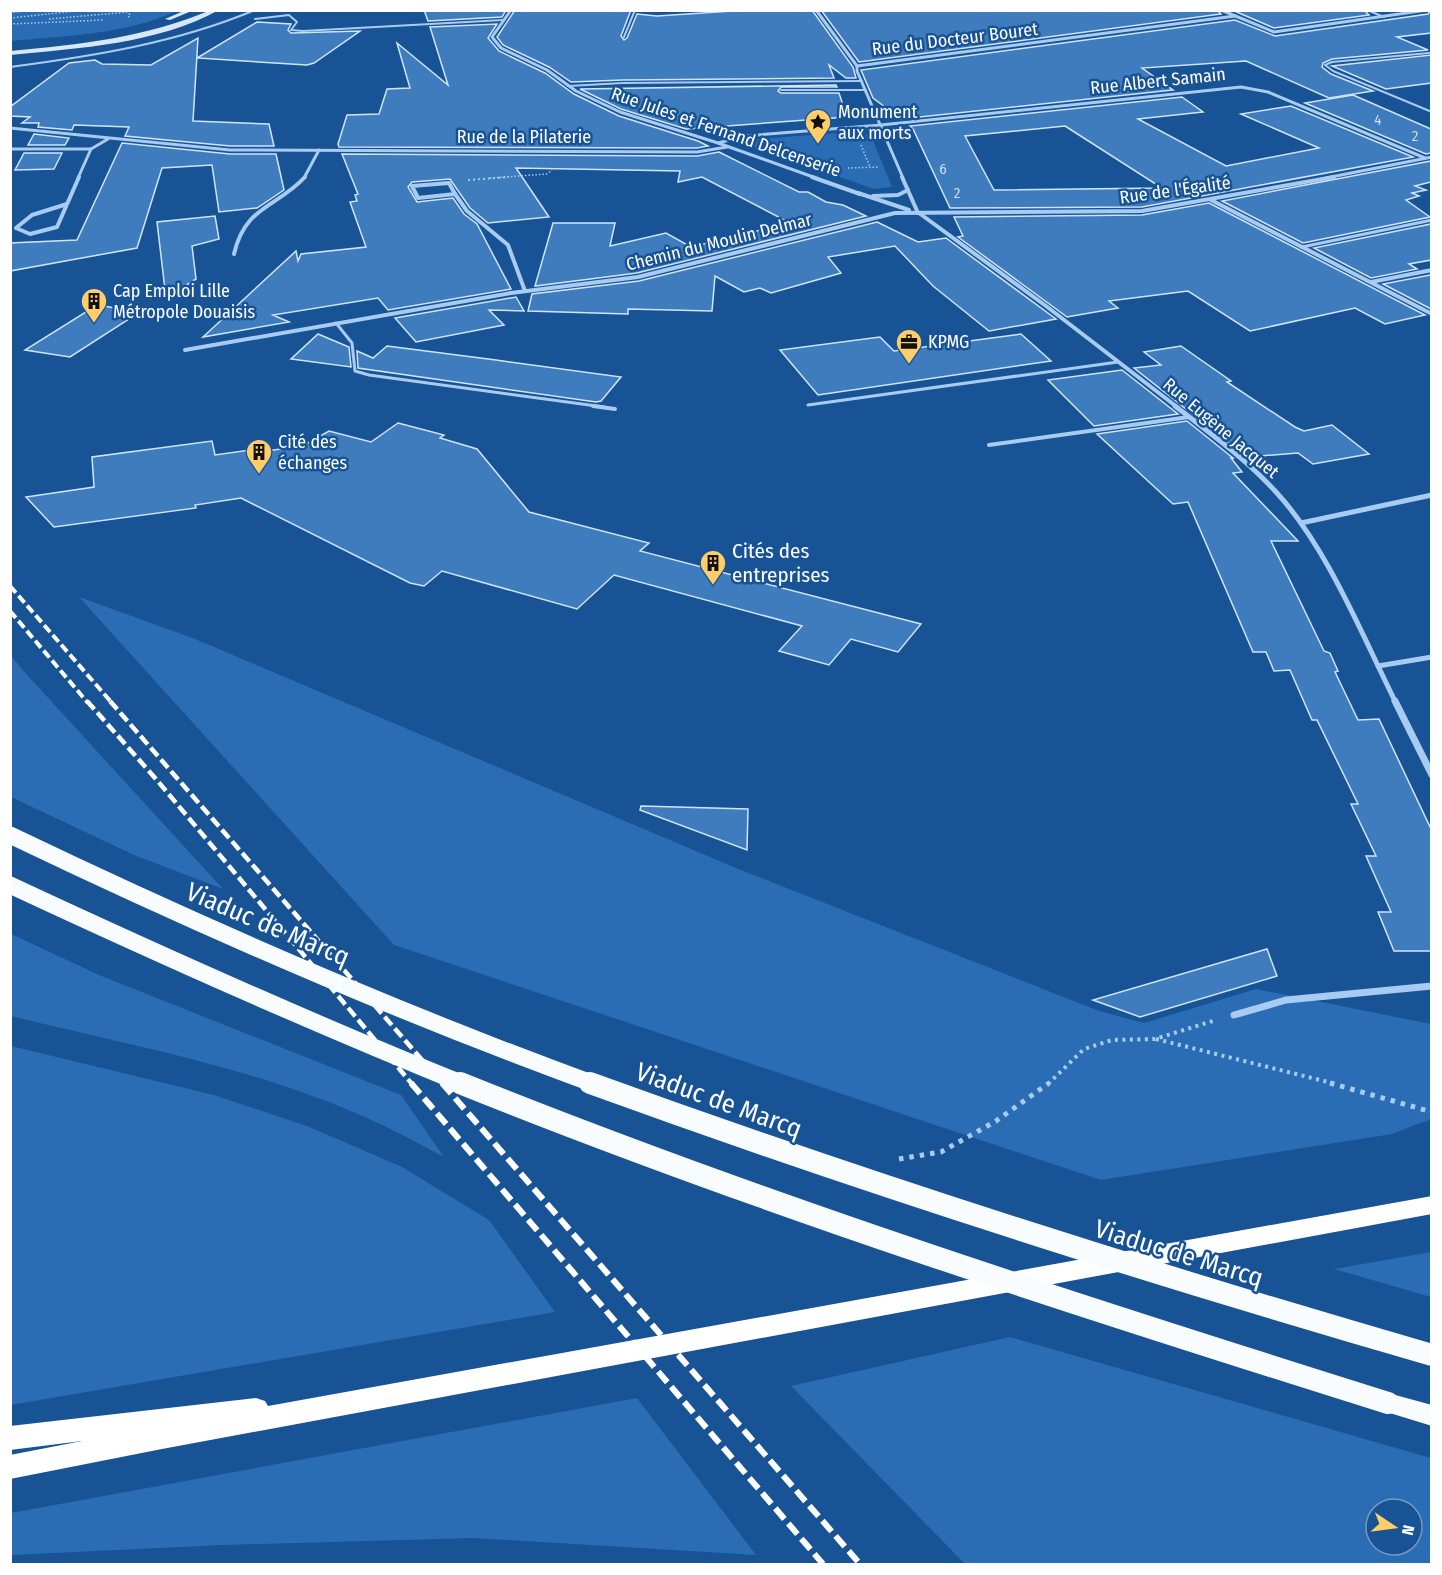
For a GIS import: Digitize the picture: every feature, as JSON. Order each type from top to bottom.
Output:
[{"type":"highway","name":"Viaduc de Marcq","points":[[10,835],[191,921],[298,967],[577,1078],[954,1210],[1304,1320],[1431,1355]]},
{"type":"highway","points":[[10,885],[251,997],[526,1110],[771,1201],[1019,1287],[1431,1416]]},
{"type":"highway","points":[[10,1467],[1431,1205]]},
{"type":"highway","points":[[10,1438],[436,1387]]},
{"type":"main road","points":[[158,23],[192,10]]},
{"type":"main road","points":[[10,52],[79,46],[125,38],[178,25],[217,10]]},
{"type":"main road","points":[[10,46],[131,30]]},
{"type":"street","name":"Rue Jules et Fernand Delcenserie","points":[[511,10],[493,34],[494,42],[501,48],[556,76],[568,86],[620,112],[718,143],[918,213]]},
{"type":"street","points":[[816,10],[857,66],[918,213]]},
{"type":"street","points":[[1221,10],[1275,32],[1427,10]]},
{"type":"street","name":"Rue du Docteur Bouret","points":[[857,66],[1235,16]]},
{"type":"street","name":"Rue Albert Samain","points":[[718,143],[744,136],[881,125],[1241,87],[1268,92],[1426,158]]},
{"type":"street","name":"Rue de la Pilaterie","points":[[10,128],[214,149],[705,152],[727,147]]},
{"type":"street","points":[[10,149],[91,149],[109,138]]},
{"type":"street","points":[[67,204],[32,215],[23,220],[16,228],[17,231],[29,233],[57,227],[91,149]]},
{"type":"street","points":[[234,254],[236,240],[246,222],[303,178],[319,150]]},
{"type":"street","name":"Rue de l'Égalité","points":[[918,213],[1142,211],[1211,200],[1431,157]]},
{"type":"street","points":[[455,194],[418,198],[412,186],[449,183],[472,216],[508,245],[525,291]]},
{"type":"street","name":"Rue Jules et Fernand Delcenserie","points":[[858,193],[888,196],[908,190]]},
{"type":"street","points":[[1211,200],[1431,314]]},
{"type":"street","name":"Chemin du Moulin Delmar","points":[[186,350],[525,291],[638,277],[895,213],[918,213]]},
{"type":"street","name":"Rue Eugène Jacquet","points":[[918,213],[1118,362],[1253,468],[1301,523],[1317,546],[1431,775]]},
{"type":"street","points":[[1370,282],[1431,270]]},
{"type":"street","points":[[1301,523],[1431,495]]},
{"type":"street","points":[[1378,666],[1431,657]]},
{"type":"street","points":[[1233,1015],[1287,1000],[1431,986]]},
{"type":"lane","points":[[10,67],[164,43],[198,33],[255,10]]},
{"type":"lane","points":[[624,37],[634,10]]},
{"type":"lane","points":[[1367,10],[1384,17]]},
{"type":"lane","points":[[255,19],[290,15],[297,22],[291,30],[303,31],[503,20]]},
{"type":"lane","points":[[1429,53],[1340,61],[1325,65],[1333,71],[1431,112]]},
{"type":"lane","points":[[568,86],[623,83],[862,81]]},
{"type":"lane","points":[[781,90],[866,90]]},
{"type":"lane","points":[[1302,247],[1431,220]]},
{"type":"lane","points":[[336,323],[352,343],[355,370],[369,375],[615,409]]},
{"type":"lane","points":[[808,405],[1118,362]]},
{"type":"lane","points":[[989,445],[1189,417]]},
{"type":"path","points":[[10,12],[32,10]]},
{"type":"path","points":[[46,10],[51,22]]},
{"type":"path","points":[[10,18],[86,10]]},
{"type":"path","points":[[49,19],[128,11],[130,16],[124,18]]},
{"type":"path","points":[[10,24],[107,20]]},
{"type":"path","points":[[449,183],[547,174],[558,164],[561,151]]},
{"type":"path","points":[[845,168],[886,167]]},
{"type":"path","points":[[1155,1039],[1233,1015]]},
{"type":"path","points":[[897,1160],[941,1152],[996,1121],[1046,1086],[1084,1049],[1112,1040],[1155,1039],[1348,1087],[1431,1112]]},
{"type":"shaded area","points":[[10,11],[177,11],[137,25],[117,29],[11,41]]},
{"type":"shaded area","points":[[851,132],[871,136],[892,187],[874,189],[754,147],[758,139]]},
{"type":"shaded area","points":[[79,597],[195,639],[736,868],[1099,1011],[1144,1023],[1256,989],[1431,1024],[1431,1119],[1392,1134],[1101,1180],[394,945]]},
{"type":"shaded area","points":[[10,655],[223,889],[134,855],[11,797]]},
{"type":"shaded area","points":[[11,934],[99,975],[401,1095],[444,1157],[358,1114],[275,1083],[187,1058],[11,1016]]},
{"type":"shaded area","points":[[11,1046],[214,1095],[307,1126],[402,1167],[489,1220],[555,1312],[11,1405]]},
{"type":"shaded area","points":[[1431,1252],[1431,1297],[1334,1269]]},
{"type":"shaded area","points":[[1010,1337],[1431,1458],[1431,1564],[965,1564],[791,1386]]},
{"type":"shaded area","points":[[637,1398],[756,1555],[473,1538],[223,1545],[11,1555],[11,1513]]},
{"type":"building","points":[[424,10],[506,10],[502,17],[428,21]]},
{"type":"building","points":[[515,10],[631,10],[621,36],[624,40],[637,14],[657,16],[748,10],[812,10],[853,67],[856,78],[846,78],[829,65],[834,78],[571,82],[549,67],[503,45],[497,37]]},
{"type":"building","points":[[821,10],[1217,10],[1221,14],[859,62]]},
{"type":"building","points":[[1232,10],[1364,10],[1369,15],[1274,28]]},
{"type":"building","points":[[1431,10],[1431,33],[1397,37],[1428,50],[1332,59],[1323,63],[1322,67],[1331,74],[1373,91],[1329,98],[1246,61],[1142,68],[1173,90],[901,119],[873,98],[861,70],[1235,20],[1275,36],[1428,14]]},
{"type":"building","points":[[257,22],[291,24],[288,30],[291,33],[360,31],[314,63],[307,65],[197,58]]},
{"type":"building","points":[[497,24],[488,38],[499,51],[545,73],[574,94],[619,116],[708,146],[697,148],[339,147],[347,115],[379,114],[387,89],[410,88],[397,43],[448,85],[430,27]]},
{"type":"building","points":[[198,38],[193,121],[269,124],[274,146],[230,146],[125,136],[129,127],[74,125],[72,130],[38,127],[39,123],[22,123],[30,117],[10,116],[10,107],[69,63],[95,60],[102,64],[151,65]]},
{"type":"building","points":[[1431,55],[1431,83],[1386,89],[1332,66]]},
{"type":"building","points":[[836,85],[837,87],[781,87],[778,91],[781,93],[839,93],[847,117],[686,129],[621,109],[580,89]]},
{"type":"building","points":[[1353,95],[1431,129],[1431,153],[1426,154],[1305,103]]},
{"type":"building","points":[[1182,97],[1203,112],[1138,119],[1226,166],[1319,148],[1241,114],[1291,106],[1413,157],[1142,207],[950,208],[910,126]],"holes":[[[1065,126],[1162,188],[994,190],[965,136]]]},
{"type":"building","points":[[34,134],[69,138],[65,145],[28,145]]},
{"type":"building","points":[[122,143],[230,154],[276,154],[284,190],[257,208],[219,212],[212,165],[162,168],[137,248],[10,271],[10,243],[77,240]]},
{"type":"building","points":[[719,152],[799,192],[808,192],[826,202],[843,205],[866,216],[637,273],[535,286],[553,223],[615,223],[610,246],[666,233],[691,247],[790,223],[702,177],[678,182],[680,171],[516,168],[549,217],[488,223],[470,208],[450,179],[412,182],[408,187],[417,202],[453,198],[464,214],[477,224],[511,289],[388,310],[378,298],[273,315],[289,322],[203,337],[296,251],[298,261],[301,254],[366,247],[350,202],[357,201],[355,195],[358,194],[342,154],[697,156]]},
{"type":"building","points":[[24,153],[62,153],[54,169],[15,170]]},
{"type":"building","points":[[1431,161],[1431,182],[1415,186],[1426,190],[1412,193],[1419,196],[1406,200],[1430,217],[1303,243],[1222,201]]},
{"type":"building","points":[[1209,203],[1425,315],[1385,324],[1355,308],[1250,331],[1188,291],[1109,301],[1118,308],[1067,317],[958,237],[963,236],[954,217],[1142,215]]},
{"type":"building","points":[[215,216],[219,239],[192,246],[196,279],[166,298],[157,222]]},
{"type":"building","points":[[877,222],[918,242],[946,238],[1056,319],[989,331],[933,286],[895,246],[828,257],[841,273],[771,293],[760,288],[744,292],[715,276],[712,311],[628,309],[628,314],[528,311],[532,294],[639,281]]},
{"type":"building","points":[[1431,224],[1431,260],[1409,264],[1417,269],[1371,278],[1314,248]]},
{"type":"building","points":[[1430,275],[1431,309],[1383,284]]},
{"type":"building","points":[[516,297],[524,311],[489,310],[504,325],[416,342],[395,318]]},
{"type":"building","name":"Cap Emploi Lille Métropole Douaisis","points":[[97,305],[140,312],[70,357],[25,350]]},
{"type":"building","points":[[318,334],[349,347],[351,367],[291,359]]},
{"type":"building","name":"KPMG","points":[[1021,334],[1051,361],[818,395],[780,350],[880,337],[894,351]]},
{"type":"building","points":[[387,346],[621,377],[601,401],[596,402],[358,368],[357,351],[373,358]]},
{"type":"building","points":[[1181,346],[1231,381],[1227,382],[1295,427],[1304,431],[1332,425],[1369,454],[1313,464],[1298,453],[1247,457],[1134,368],[1161,365],[1144,352]]},
{"type":"building","points":[[1122,370],[1178,414],[1094,426],[1048,380]]},
{"type":"building","points":[[1187,421],[1233,458],[1231,458],[1242,472],[1233,473],[1298,541],[1271,541],[1324,651],[1330,653],[1338,671],[1335,672],[1358,720],[1379,719],[1431,829],[1431,951],[1394,951],[1378,912],[1391,912],[1366,856],[1376,856],[1351,804],[1358,804],[1317,720],[1312,720],[1290,670],[1274,671],[1266,652],[1253,652],[1188,502],[1173,504],[1097,434]]},
{"type":"building","points":[[398,423],[444,435],[440,438],[477,449],[529,512],[649,543],[640,551],[921,624],[898,652],[851,639],[829,665],[779,651],[802,626],[614,575],[577,609],[442,571],[424,586],[410,583],[241,498],[195,505],[196,508],[54,527],[26,497],[94,487],[92,457],[212,441],[215,455],[258,449],[259,452],[288,448],[300,441],[308,443],[329,431],[371,442]]},
{"type":"building","points":[[641,806],[748,809],[747,850],[640,810]]},
{"type":"building","points":[[1267,949],[1277,976],[1140,1017],[1093,1000]]},
{"type":"railway","points":[[10,586],[112,703]]},
{"type":"railway","points":[[10,611],[88,703]]},
{"type":"railway","points":[[87,701],[156,779],[412,1084]]},
{"type":"railway","points":[[110,701],[443,1084]]},
{"type":"railway","points":[[411,1083],[823,1564]]},
{"type":"railway","points":[[442,1083],[860,1564]]},
{"type":"place","name":"Monument aux morts","points":[[818,145]]},
{"type":"place","name":"Cap Emploi Lille Métropole Douaisis","points":[[94,324]]},
{"type":"place","name":"KPMG","points":[[909,365]]},
{"type":"place","name":"Cité des échanges","points":[[259,475]]},
{"type":"place","name":"Cités des entreprises","points":[[713,586]]}]
